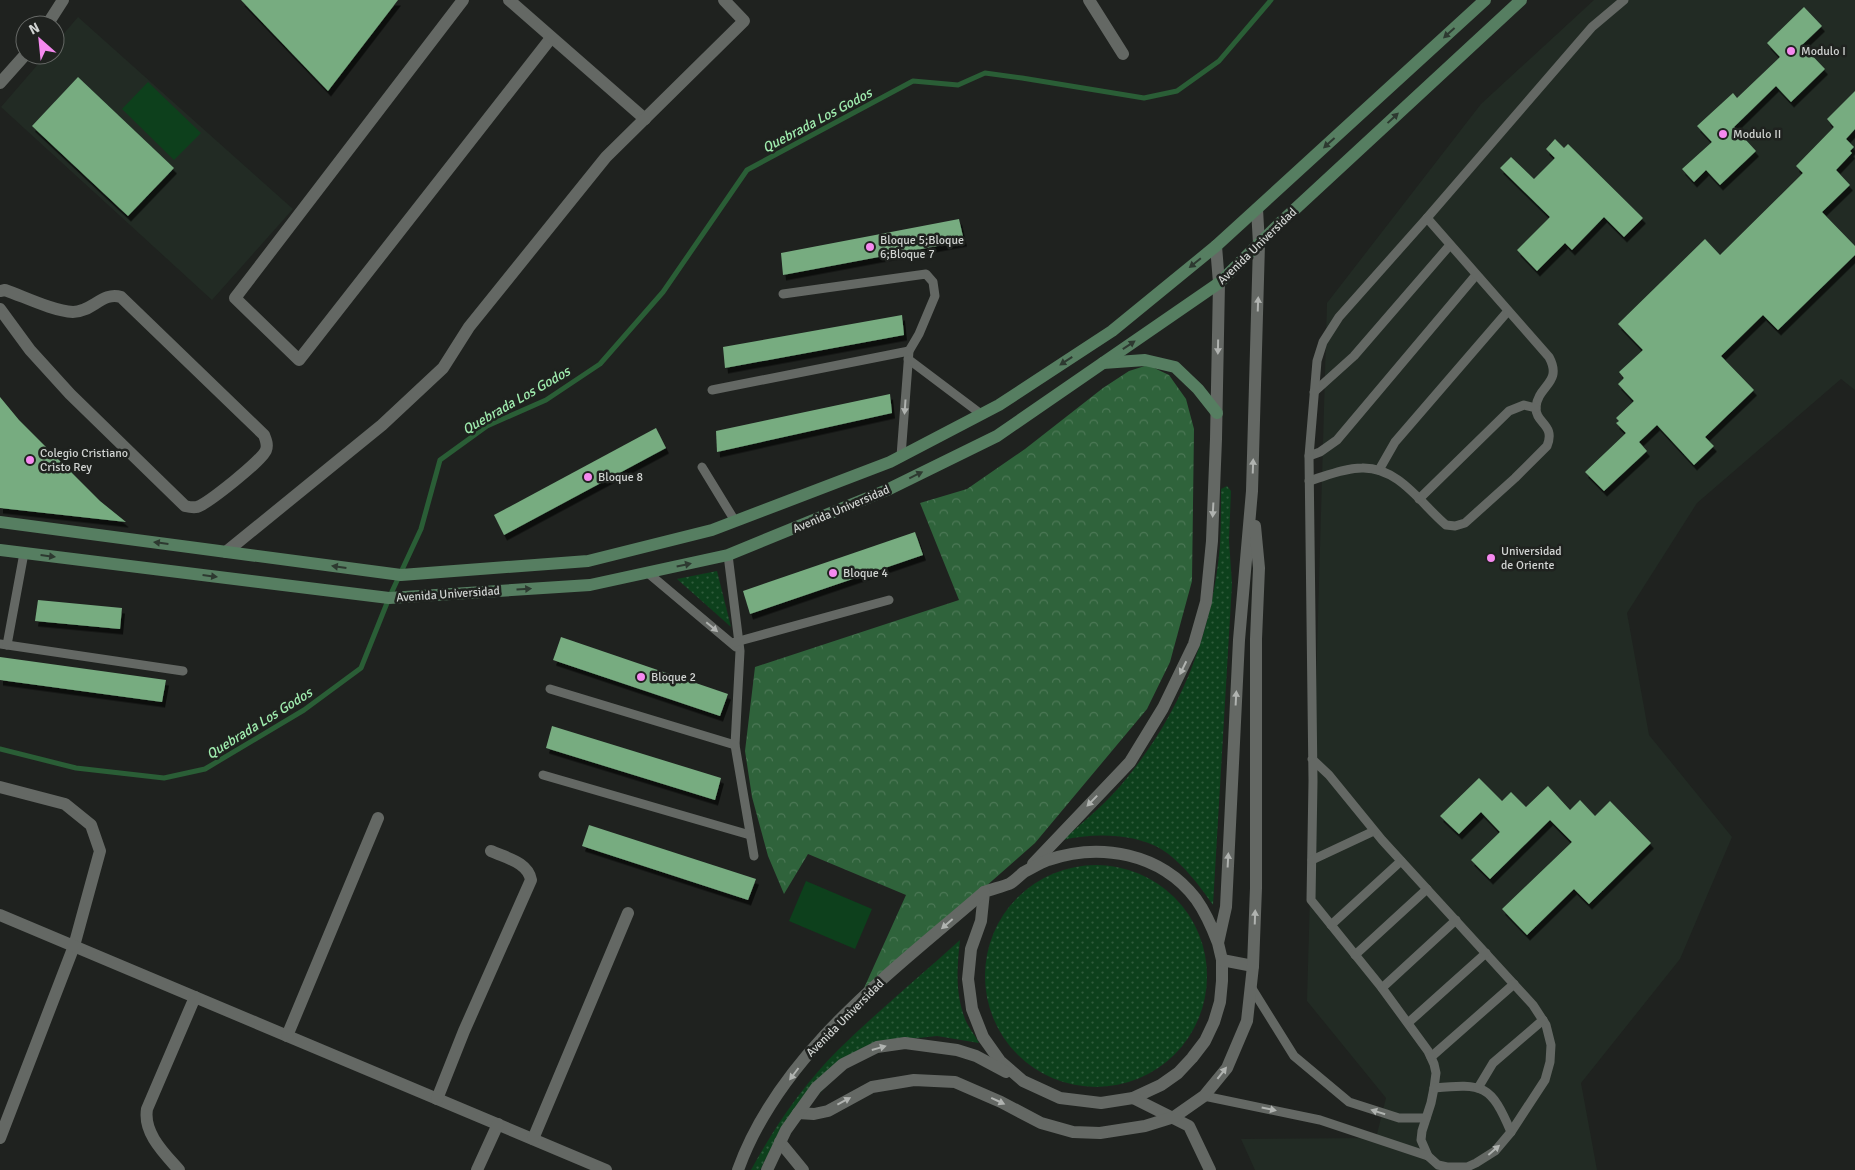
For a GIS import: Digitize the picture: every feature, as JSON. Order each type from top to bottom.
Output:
[{"type":"street","points":[[53,15],[63,0]]},
{"type":"street","points":[[463,0],[235,298],[299,360],[552,38]]},
{"type":"street","points":[[509,0],[646,119]]},
{"type":"street","points":[[226,552],[382,425],[443,368],[470,327],[606,157],[744,21],[724,0]]},
{"type":"street","points":[[1089,0],[1124,54]]},
{"type":"street","name":"Avenida Universidad","points":[[0,522],[402,575],[588,562],[712,530],[890,462],[999,405],[1112,330],[1216,246],[1485,0]]},
{"type":"street","name":"Avenida Universidad","points":[[0,550],[390,598],[590,585],[728,555],[887,490],[997,436],[1220,283],[1259,244],[1522,0]]},
{"type":"street","points":[[0,83],[16,65]]},
{"type":"street","points":[[1218,943],[1226,907],[1239,640],[1252,491],[1259,244],[1257,209]]},
{"type":"street","points":[[1023,1081],[1000,1061],[983,1036],[972,1009],[968,979],[972,949],[982,921],[984,892],[1010,884],[1024,872],[1130,762],[1164,708],[1194,644],[1206,602],[1212,541],[1220,283],[1216,246]]},
{"type":"street","points":[[0,290],[72,312],[92,307],[110,296],[121,297],[260,432],[267,443],[265,453],[240,477],[202,505],[194,508],[185,506],[70,394],[30,350],[0,309]]},
{"type":"street","points":[[1103,363],[1145,360],[1176,367],[1198,389],[1217,414]]},
{"type":"street","points":[[798,1113],[814,1114],[828,1110],[872,1087],[914,1080],[955,1082],[1001,1102],[1041,1123],[1073,1132],[1100,1133],[1145,1126],[1174,1117],[1204,1096],[1227,1068],[1247,1021],[1253,966],[1256,888],[1256,640],[1259,568],[1252,491]]},
{"type":"street","points":[[0,787],[65,804],[91,825],[100,850],[74,946],[0,1138]]},
{"type":"street","points":[[287,1036],[378,818]]},
{"type":"street","points":[[767,1170],[780,1142],[816,1088],[843,1064],[877,1047],[905,1043],[958,1050],[976,1056],[1060,1098],[1101,1103],[1133,1098],[1161,1085],[1178,1073],[1192,1058],[1205,1041],[1214,1022],[1220,1002],[1222,981],[1222,960],[1218,943],[1208,918],[1195,898],[1160,867],[1138,857],[1115,852],[1091,850],[1068,853],[1045,861],[1024,872]]},
{"type":"street","points":[[437,1098],[464,1031],[531,880],[524,866],[491,851]]},
{"type":"street","name":"Avenida Universidad","points":[[738,1170],[747,1145],[772,1102],[815,1045],[876,986],[984,892]]},
{"type":"street","points":[[534,1139],[628,913]]},
{"type":"street","points":[[0,915],[606,1170]]},
{"type":"street","points":[[1222,960],[1253,966]]},
{"type":"street","points":[[178,1170],[149,1130],[146,1115],[147,1108],[195,997]]},
{"type":"street","points":[[1133,1098],[1189,1126],[1210,1170]]},
{"type":"street","points":[[477,1170],[498,1124]]},
{"type":"street","points":[[780,1142],[803,1170]]},
{"type":"lane","points":[[1428,1156],[1421,1140],[1436,1073],[1431,1057],[1382,988],[1311,900],[1312,759],[1309,456],[1317,361],[1323,342],[1339,317],[1592,27],[1624,0]]},
{"type":"lane","points":[[1309,481],[1336,472],[1360,468],[1379,470],[1398,480],[1446,525],[1455,526],[1465,523],[1547,446],[1550,435],[1549,431],[1537,414],[1536,408],[1540,395],[1550,385],[1553,378],[1552,363],[1549,357],[1427,218]]},
{"type":"lane","points":[[1314,392],[1354,356],[1450,245]]},
{"type":"lane","points":[[783,294],[926,274],[933,282],[935,296],[908,355],[901,456]]},
{"type":"lane","points":[[1309,456],[1320,452],[1338,440],[1476,274]]},
{"type":"lane","points":[[1379,470],[1395,442],[1508,311]]},
{"type":"lane","points":[[712,390],[908,355],[980,414]]},
{"type":"lane","points":[[1419,499],[1509,411],[1524,406],[1536,408]]},
{"type":"lane","points":[[702,467],[735,521]]},
{"type":"lane","points":[[24,553],[3,644],[184,671]]},
{"type":"lane","points":[[728,555],[737,645],[735,745],[754,856]]},
{"type":"lane","points":[[648,572],[737,645]]},
{"type":"lane","points":[[737,645],[889,600]]},
{"type":"lane","points":[[550,689],[735,745]]},
{"type":"lane","points":[[1204,1096],[1320,1120],[1428,1156],[1438,1165],[1447,1168],[1476,1163],[1495,1151],[1511,1132],[1545,1080],[1548,1071],[1551,1045],[1543,1020],[1533,1005],[1374,831],[1329,775],[1312,759]]},
{"type":"lane","points":[[543,775],[750,835]]},
{"type":"lane","points":[[1312,860],[1374,831]]},
{"type":"lane","points":[[1331,925],[1401,861]]},
{"type":"lane","points":[[1355,955],[1427,889]]},
{"type":"lane","points":[[1382,988],[1456,920]]},
{"type":"lane","points":[[1408,1023],[1486,953]]},
{"type":"lane","points":[[1431,1057],[1514,984]]},
{"type":"lane","points":[[1251,987],[1294,1056],[1349,1102],[1398,1118],[1426,1118]]},
{"type":"lane","points":[[1478,1088],[1493,1063],[1543,1020]]},
{"type":"lane","points":[[1434,1088],[1473,1086],[1478,1088],[1497,1102],[1511,1132]]},
{"type":"shaded area","name":"Universidad de Oriente","points":[[1594,0],[1855,0],[1855,390],[1841,379],[1697,503],[1627,613],[1649,735],[1732,837],[1680,959],[1581,1083],[1597,1170],[1255,1170],[1241,1139],[1376,1138],[1386,1098],[1307,1001],[1327,303],[1481,104]]},
{"type":"shaded area","points":[[78,17],[293,209],[212,300],[1,107],[37,65],[65,65],[65,32]]},
{"type":"green space","points":[[148,82],[201,133],[174,160],[122,109]]},
{"type":"green space","points":[[1148,365],[1169,375],[1186,399],[1194,429],[1192,581],[1170,662],[1147,709],[1035,843],[860,997],[906,895],[808,854],[784,894],[768,856],[752,797],[745,751],[755,667],[959,600],[920,503],[967,489],[1025,449],[1103,388],[1129,371]]},
{"type":"green space","points":[[1227,486],[1231,491],[1229,540],[1232,584],[1213,905],[1183,867],[1161,849],[1150,844],[1126,837],[1113,836],[1087,836],[1063,840],[1104,803],[1146,753],[1163,726],[1191,670],[1210,610],[1220,546],[1221,489]]},
{"type":"green space","points":[[717,571],[731,627],[677,579]]},
{"type":"green space","points":[[1085,865],[1107,865],[1139,873],[1175,897],[1199,933],[1205,954],[1207,976],[1205,998],[1199,1019],[1175,1055],[1139,1079],[1107,1087],[1085,1087],[1053,1079],[1025,1062],[1010,1047],[993,1019],[985,987],[985,965],[993,933],[1010,905],[1025,890],[1053,873]]},
{"type":"green space","points":[[806,881],[872,909],[855,949],[789,921]]},
{"type":"green space","points":[[960,940],[958,990],[966,1022],[979,1043],[937,1036],[909,1039],[847,1065],[777,1137],[760,1170],[751,1170],[790,1107],[825,1063]]},
{"type":"building","points":[[241,0],[398,0],[328,91]]},
{"type":"building","points":[[1804,7],[1822,26],[1802,45],[1825,69],[1791,102],[1776,86],[1734,127],[1756,151],[1720,185],[1706,170],[1694,182],[1682,169],[1712,142],[1697,126],[1733,93],[1737,98],[1780,57],[1767,43]]},
{"type":"building","points":[[78,77],[174,168],[128,216],[32,126]]},
{"type":"building","points":[[1855,91],[1855,129],[1846,139],[1854,147],[1850,151],[1852,153],[1836,170],[1850,185],[1822,212],[1855,246],[1855,255],[1778,330],[1763,315],[1721,356],[1754,390],[1705,437],[1714,446],[1694,465],[1657,425],[1639,442],[1647,451],[1604,491],[1585,472],[1626,433],[1616,423],[1619,421],[1616,418],[1634,401],[1618,384],[1624,378],[1619,372],[1643,350],[1618,324],[1705,239],[1720,255],[1803,173],[1796,166],[1834,127],[1827,119]]},
{"type":"building","points":[[1555,139],[1564,148],[1568,144],[1643,218],[1624,237],[1604,217],[1572,250],[1565,243],[1537,271],[1517,250],[1550,217],[1500,168],[1511,157],[1534,179],[1555,158],[1546,149]]},
{"type":"building","name":"Bloque 5;Bloque 6;Bloque 7","points":[[959,219],[964,241],[783,275],[781,253]]},
{"type":"building","points":[[902,315],[904,335],[725,368],[723,347]]},
{"type":"building","points":[[890,394],[892,413],[717,452],[716,431]]},
{"type":"building","name":"Colegio Cristiano Cristo Rey","points":[[0,397],[19,420],[100,501],[126,522],[0,508]]},
{"type":"building","name":"Bloque 8","points":[[656,428],[666,448],[504,535],[494,515]]},
{"type":"building","name":"Bloque 4","points":[[915,532],[923,555],[750,614],[743,591]]},
{"type":"building","points":[[38,600],[122,608],[120,629],[35,621]]},
{"type":"building","name":"Bloque 2","points":[[561,637],[728,694],[720,716],[553,660]]},
{"type":"building","points":[[0,657],[166,680],[162,702],[0,680]]},
{"type":"building","points":[[552,726],[721,778],[715,800],[546,748]]},
{"type":"building","points":[[1479,778],[1502,801],[1511,792],[1526,807],[1548,786],[1570,810],[1580,800],[1595,816],[1610,801],[1651,843],[1589,904],[1574,889],[1527,935],[1502,909],[1572,842],[1550,820],[1490,879],[1471,860],[1500,832],[1481,812],[1459,834],[1440,816]]},
{"type":"building","points":[[589,825],[756,879],[748,900],[582,846]]},
{"type":"waterway","name":"Quebrada Los Godos","points":[[0,749],[76,768],[164,778],[205,769],[304,710],[361,668],[389,598],[421,529],[440,460],[487,426],[546,400],[600,364],[663,292],[747,170],[913,81],[958,85],[985,73],[1144,98],[1177,91],[1219,61],[1271,0]]},
{"type":"place","name":"Modulo I","points":[[1791,51]]},
{"type":"place","name":"Modulo II","points":[[1723,134]]},
{"type":"place","name":"Bloque 5;Bloque 6;Bloque 7","points":[[870,247]]},
{"type":"place","name":"Colegio Cristiano Cristo Rey","points":[[30,460]]},
{"type":"place","name":"Bloque 8","points":[[588,477]]},
{"type":"place","name":"Universidad de Oriente","points":[[1491,558]]},
{"type":"place","name":"Bloque 4","points":[[833,573]]},
{"type":"place","name":"Bloque 2","points":[[641,677]]}]
